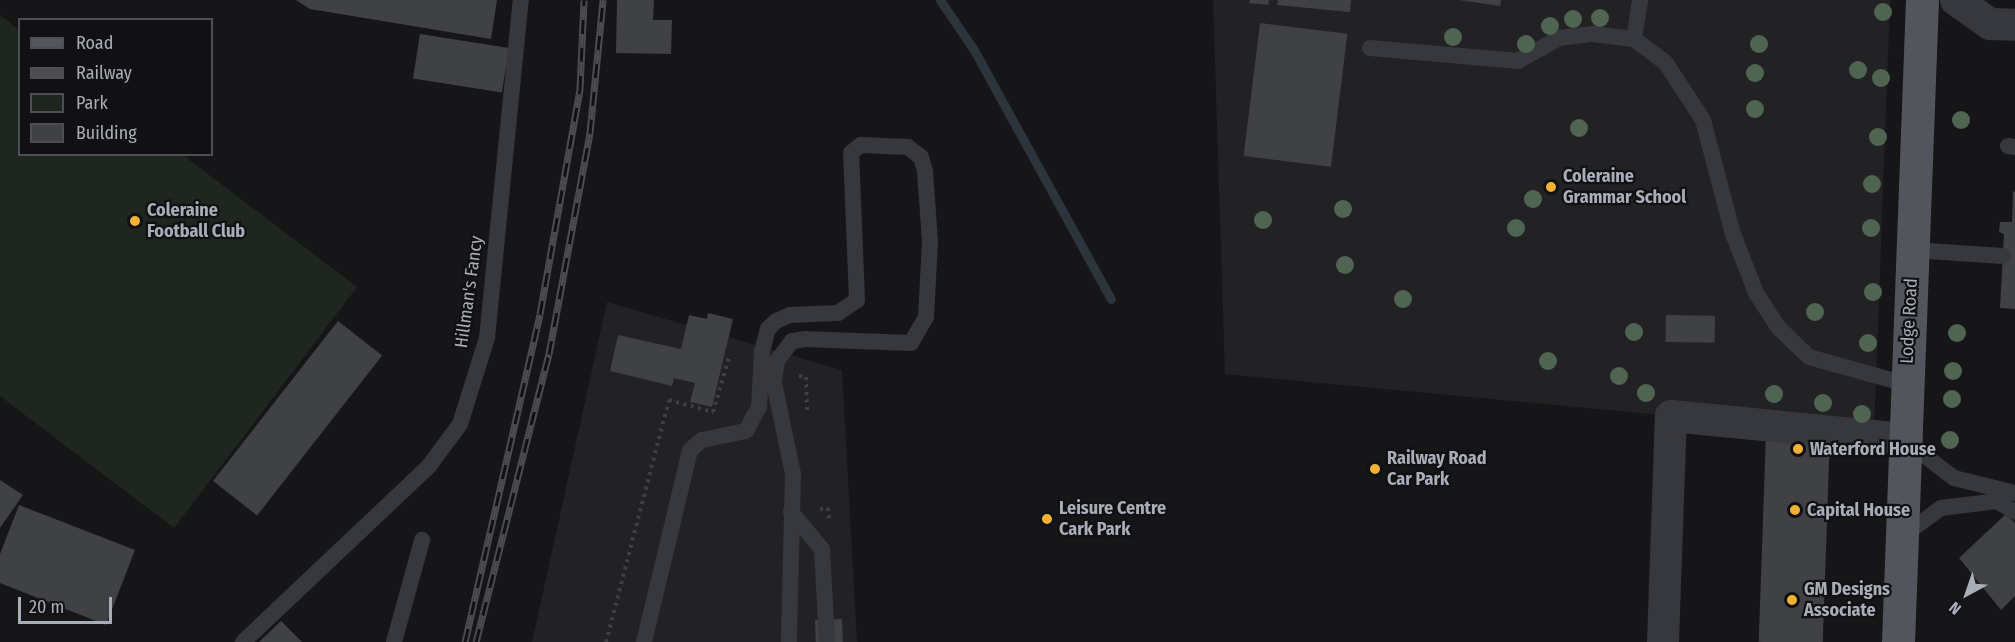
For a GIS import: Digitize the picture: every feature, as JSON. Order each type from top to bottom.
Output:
[{"type":"main road","name":"Lodge Road","points":[[1898,642],[1904,535],[1906,384],[1922,0]]},
{"type":"street","points":[[1956,0],[1990,24],[2015,25]]},
{"type":"street","points":[[1663,642],[1671,416],[1907,440]]},
{"type":"lane","name":"Hillman's Fancy","points":[[243,642],[429,466],[460,424],[487,338],[520,0]]},
{"type":"lane","points":[[1634,39],[1640,0]]},
{"type":"lane","points":[[1370,48],[1518,61],[1558,39],[1593,34],[1634,39],[1665,62],[1703,120],[1733,234],[1756,293],[1778,327],[1809,357],[1906,384]]},
{"type":"lane","points":[[644,642],[690,450],[702,440],[746,431],[759,407],[762,351],[768,329],[776,321],[790,315],[838,312],[857,300],[851,153],[861,145],[908,147],[921,157],[925,171],[930,241],[926,317],[911,343],[805,339],[792,341],[777,361],[774,383],[793,474],[789,642]]},
{"type":"lane","points":[[1913,250],[2003,256]]},
{"type":"lane","points":[[1907,440],[1954,478],[2015,493]]},
{"type":"lane","points":[[1904,535],[1941,508],[1997,501],[2015,512]]},
{"type":"lane","points":[[792,512],[822,549],[827,642]]},
{"type":"lane","points":[[394,642],[422,540]]},
{"type":"shaded area","name":"Coleraine Grammar School","points":[[1213,0],[1890,0],[1874,435],[1225,374]]},
{"type":"shaded area","points":[[607,302],[842,370],[857,642],[532,642]]},
{"type":"green space","name":"Coleraine Football Club","points":[[0,15],[18,29],[18,156],[184,156],[357,287],[174,528],[0,396]]},
{"type":"building","points":[[296,0],[497,0],[491,39],[310,9]]},
{"type":"building","points":[[617,0],[654,0],[653,20],[672,20],[671,54],[616,53]]},
{"type":"building","points":[[1250,0],[1269,0],[1268,5],[1249,3]]},
{"type":"building","points":[[1278,0],[1351,0],[1350,12],[1277,5]]},
{"type":"building","points":[[1459,0],[1501,0],[1500,6]]},
{"type":"building","points":[[1260,23],[1347,34],[1331,167],[1244,156]]},
{"type":"building","points":[[420,34],[509,48],[502,93],[413,78]]},
{"type":"building","points":[[2013,191],[2015,192],[2015,309],[2000,308],[2004,234],[1999,232],[2000,222],[2012,222]]},
{"type":"building","points":[[708,313],[733,319],[712,407],[690,402],[695,383],[674,378],[672,386],[610,371],[618,335],[681,349],[689,315],[707,319]]},
{"type":"building","points":[[1666,315],[1715,316],[1715,343],[1666,342]]},
{"type":"building","points":[[338,321],[382,355],[257,515],[213,481]]},
{"type":"building","points":[[1766,433],[1830,435],[1823,642],[1759,642]]},
{"type":"building","points":[[0,480],[23,495],[0,528]]},
{"type":"building","points":[[19,505],[135,550],[106,625],[0,583],[0,554]]},
{"type":"building","points":[[2006,514],[2015,523],[2015,596],[2001,610],[1959,558]]},
{"type":"building","points":[[842,619],[843,642],[816,642],[815,620]]},
{"type":"building","points":[[281,621],[302,642],[259,642]]},
{"type":"waterway","points":[[940,0],[974,50],[1111,299]]},
{"type":"railway","points":[[465,642],[540,314],[580,89],[584,0]]},
{"type":"railway","points":[[476,642],[549,354],[590,133],[603,0]]},
{"type":"place","name":"Coleraine Grammar School","points":[[1551,187]]},
{"type":"place","name":"Coleraine Football Club","points":[[135,221]]},
{"type":"place","name":"Waterford House","points":[[1798,449]]},
{"type":"place","name":"Railway Road Car Park","points":[[1375,469]]},
{"type":"place","name":"Capital House","points":[[1795,510]]},
{"type":"place","name":"Leisure Centre Cark Park","points":[[1047,519]]},
{"type":"place","name":"GM Designs Associate","points":[[1792,600]]}]
